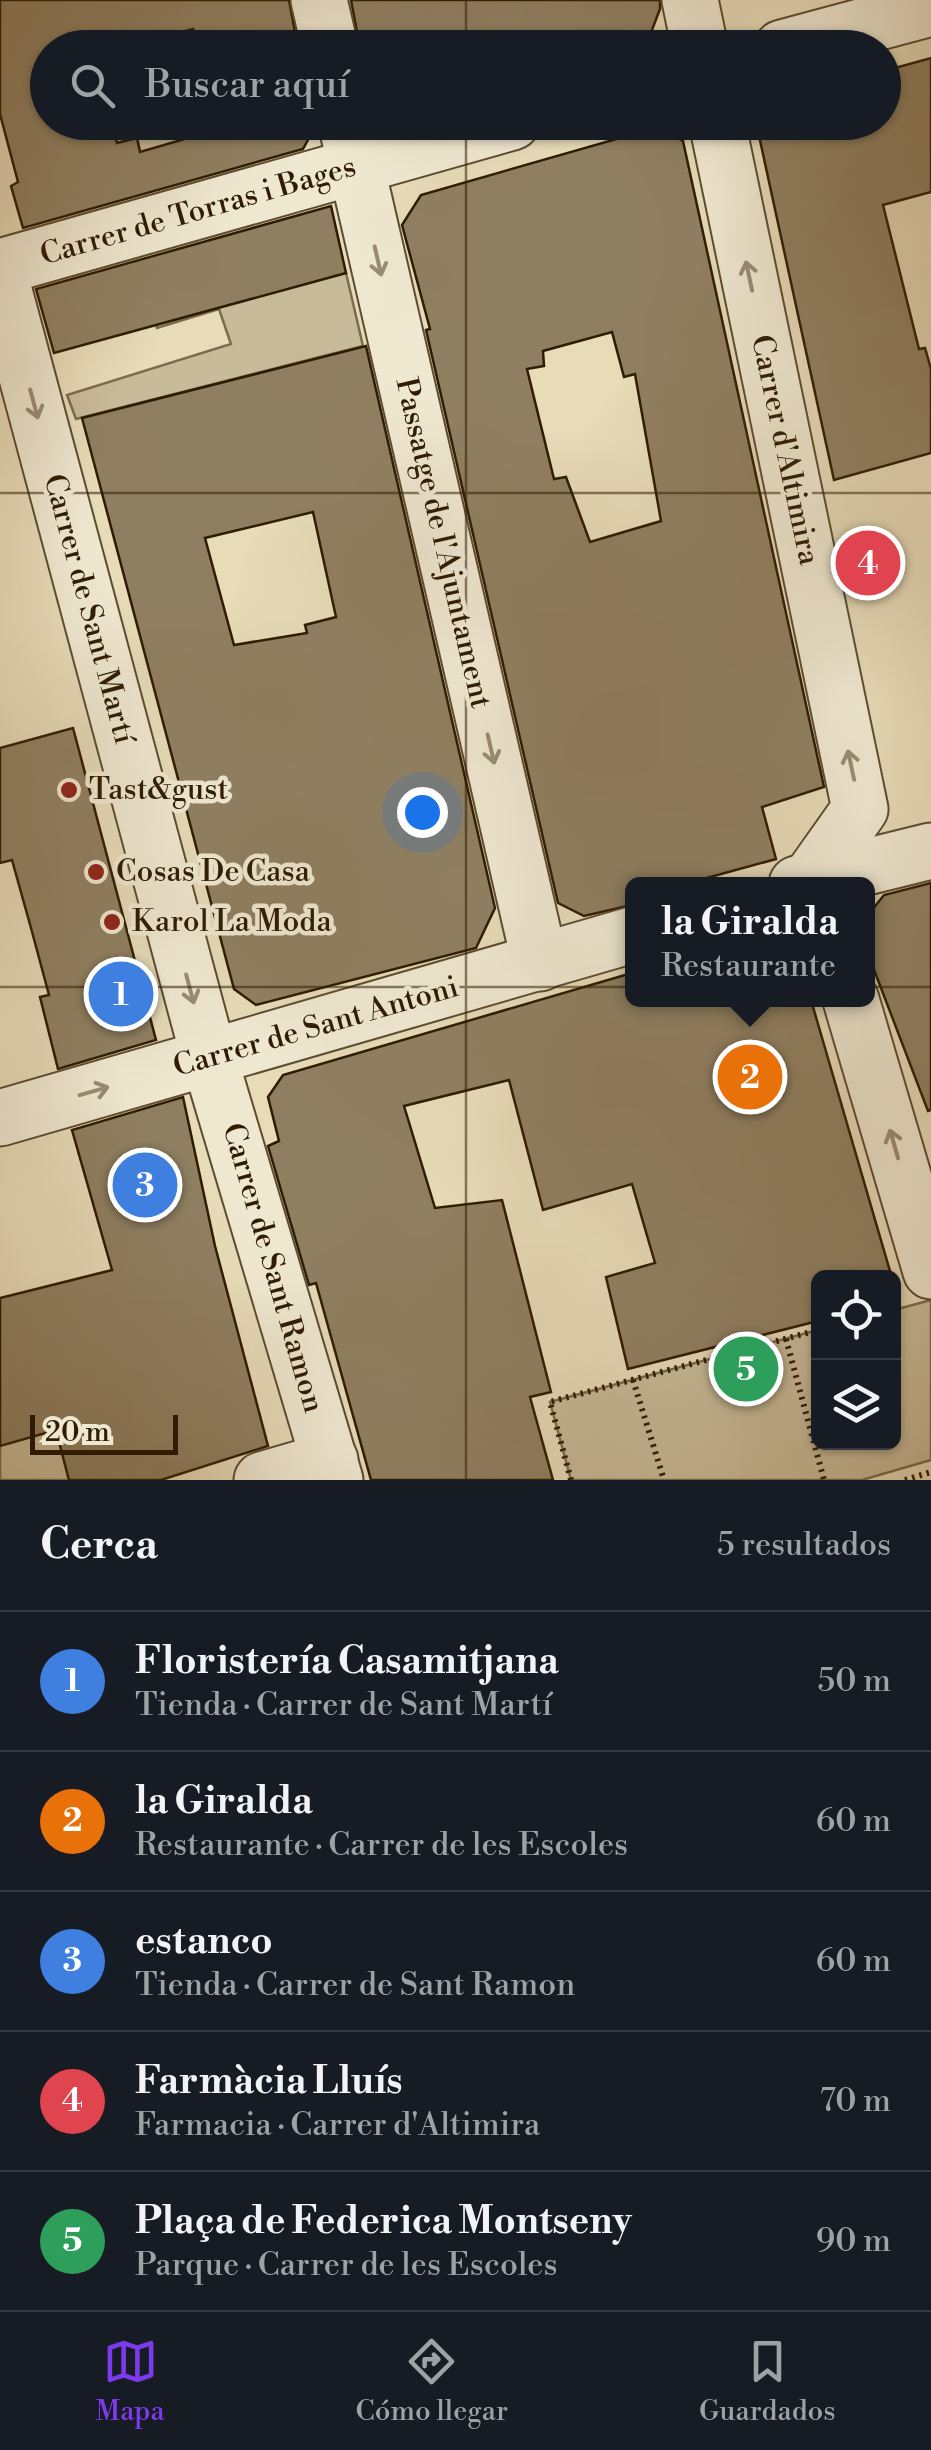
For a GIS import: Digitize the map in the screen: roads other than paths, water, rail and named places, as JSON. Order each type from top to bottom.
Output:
[{"type":"street","points":[[319,0],[326,30]]},
{"type":"street","points":[[690,0],[696,30]]},
{"type":"street","points":[[849,30],[931,8]]},
{"type":"street","name":"Carrer de Torras i Bages","points":[[0,267],[351,144],[380,140]]},
{"type":"street","name":"Carrer d'Altimira","points":[[721,140],[860,809],[810,877]]},
{"type":"street","name":"Passatge de l'Ajuntament","points":[[351,144],[540,962]]},
{"type":"street","name":"Carrer de Sant Martí","points":[[0,276],[209,1057]]},
{"type":"street","points":[[829,877],[931,850]]},
{"type":"street","name":"Carrer de Sant Antoni","points":[[0,1118],[625,936]]},
{"type":"street","points":[[853,1007],[931,1271]]},
{"type":"street","name":"Carrer de Sant Ramon","points":[[209,1057],[332,1470]]},
{"type":"street","points":[[262,1480],[332,1470]]},
{"type":"place","name":"Farmàcia Lluís","points":[[868,563]]},
{"type":"place","name":"Tast&gust","points":[[69,790]]},
{"type":"place","name":"Cosas De Casa","points":[[96,872]]},
{"type":"place","name":"Karol La Moda","points":[[112,922]]},
{"type":"place","name":"Floristería Casamitjana","points":[[121,994]]},
{"type":"place","name":"la Giralda","points":[[750,1077]]},
{"type":"place","name":"estanco","points":[[145,1185]]},
{"type":"place","name":"Plaça de Federica Montseny","points":[[746,1369]]}]
